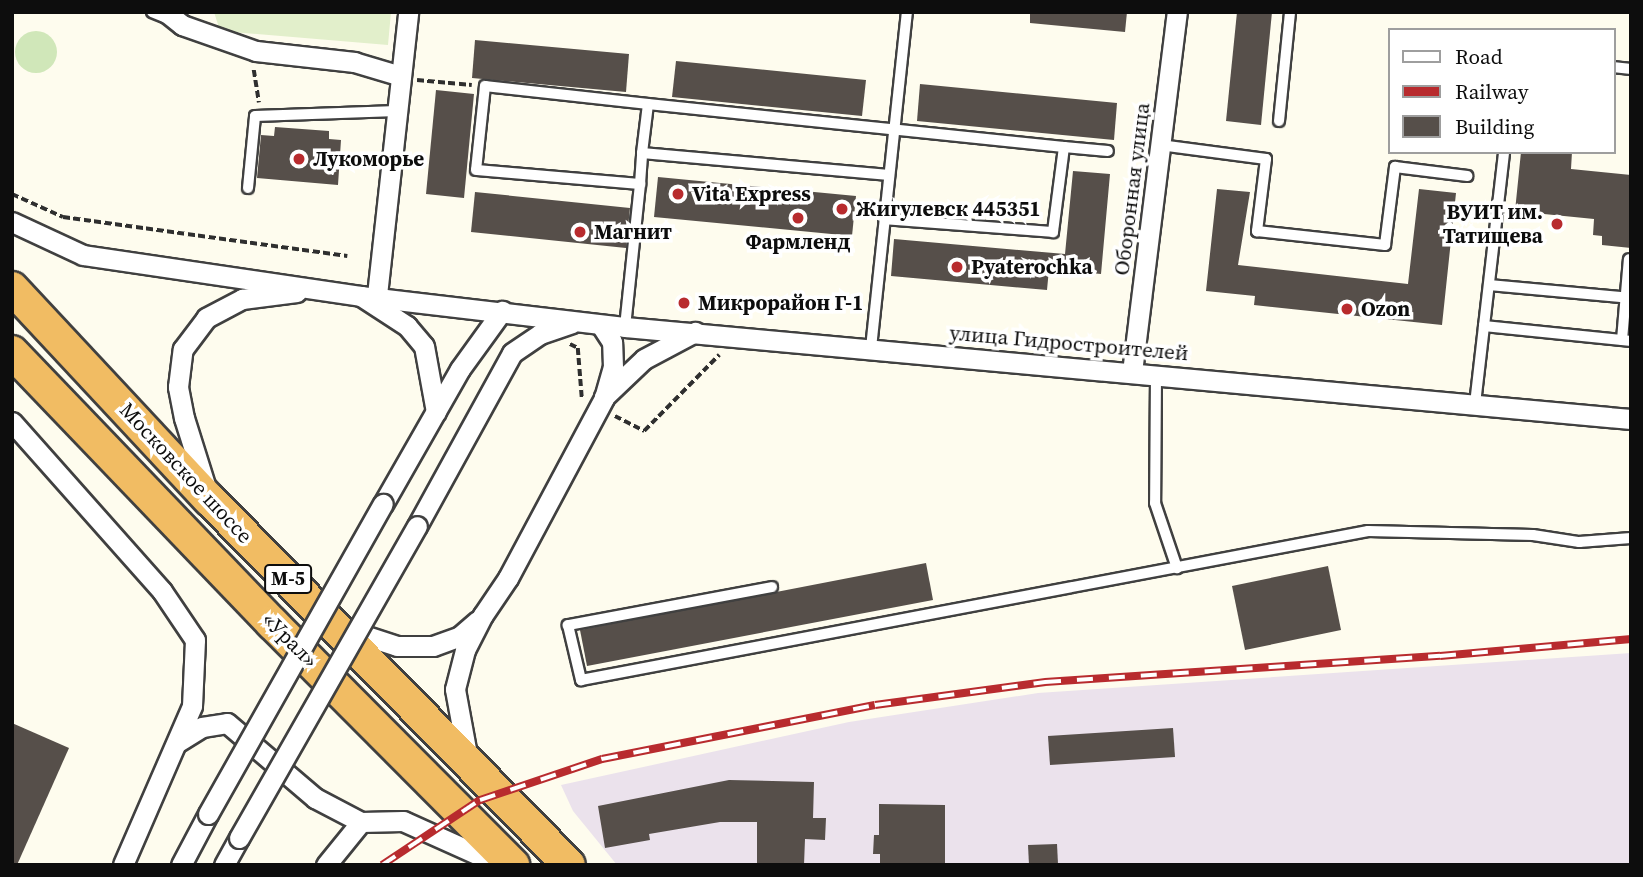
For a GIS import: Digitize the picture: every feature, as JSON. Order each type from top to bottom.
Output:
[{"type":"highway","name":"Московское шоссе","points":[[12,288],[209,499],[569,865]]},
{"type":"highway","name":"«Урал»","points":[[12,352],[272,623],[513,865]]},
{"type":"street","points":[[166,12],[183,24],[256,51],[354,62],[400,77]]},
{"type":"street","points":[[408,12],[397,111],[369,295],[407,326],[424,346],[436,412]]},
{"type":"street","name":"Оборонная улица","points":[[1132,372],[1177,12]]},
{"type":"street","name":"улица Гидростроителей","points":[[12,222],[83,255],[601,325],[695,331],[1631,419]]},
{"type":"street","points":[[209,499],[184,418],[178,387],[183,349],[206,317],[242,299],[321,288]]},
{"type":"street","points":[[181,865],[460,369],[502,311]]},
{"type":"street","points":[[224,865],[512,354],[540,334],[580,321]]},
{"type":"street","points":[[468,762],[455,689],[465,650],[483,615],[508,578],[604,398],[613,367],[612,342],[601,325]]},
{"type":"street","points":[[604,398],[644,359],[695,331]]},
{"type":"street","points":[[12,422],[162,591],[195,640],[192,706],[124,865]]},
{"type":"street","points":[[333,625],[397,646],[433,646],[460,636],[483,615]]},
{"type":"street","points":[[178,742],[202,727],[227,723],[315,798],[361,822],[403,821],[501,865]]},
{"type":"street","points":[[326,865],[361,822]]},
{"type":"lane","points":[[152,12],[183,24]]},
{"type":"lane","points":[[871,348],[907,12]]},
{"type":"lane","points":[[1279,121],[1290,12]]},
{"type":"lane","points":[[640,184],[475,170],[485,86],[1108,151]]},
{"type":"lane","points":[[625,327],[648,104]]},
{"type":"lane","points":[[248,188],[255,116],[397,111]]},
{"type":"lane","points":[[1160,145],[1266,159],[1256,231],[1385,245],[1395,167],[1467,176]]},
{"type":"lane","points":[[885,219],[1053,232],[1064,147]]},
{"type":"lane","points":[[642,152],[889,174]]},
{"type":"lane","points":[[1475,404],[1504,154]]},
{"type":"lane","points":[[1484,327],[1627,340],[1629,259]]},
{"type":"lane","points":[[1489,285],[1628,298]]},
{"type":"lane","points":[[1157,374],[1155,503],[1177,568]]},
{"type":"lane","points":[[772,587],[568,625],[581,680],[1368,531],[1533,535],[1579,542],[1631,538]]},
{"type":"path","points":[[252,59],[261,116]]},
{"type":"path","points":[[400,77],[485,86]]},
{"type":"path","points":[[12,194],[63,217],[347,256]]},
{"type":"path","points":[[566,343],[578,348],[582,400]]},
{"type":"path","points":[[614,416],[644,431],[723,351]]},
{"type":"shaded area","points":[[1631,653],[1631,865],[617,865],[573,811],[561,785],[849,722],[1038,693]]},
{"type":"green space","points":[[214,12],[391,12],[388,45],[220,31]]},
{"type":"green space","points":[[36,31],[51,37],[57,52],[51,67],[36,73],[21,67],[15,52],[21,37]]},
{"type":"building","points":[[1030,12],[1127,12],[1125,32],[1030,23]]},
{"type":"building","points":[[1237,12],[1272,12],[1261,125],[1226,121]]},
{"type":"building","points":[[475,40],[629,54],[626,92],[472,78]]},
{"type":"building","points":[[676,61],[866,80],[862,116],[672,97]]},
{"type":"building","points":[[920,84],[1117,103],[1114,140],[917,121]]},
{"type":"building","points":[[436,90],[474,94],[464,198],[426,194]]},
{"type":"building","name":"Лукоморье","points":[[275,127],[329,131],[329,139],[341,140],[338,185],[257,178],[261,135],[274,136]]},
{"type":"building","points":[[1521,154],[1572,154],[1571,169],[1631,175],[1631,248],[1602,245],[1602,236],[1593,235],[1594,219],[1515,211]]},
{"type":"building","points":[[1073,171],[1110,174],[1101,274],[1049,269],[1047,290],[891,276],[894,239],[1065,254]]},
{"type":"building","points":[[658,177],[856,196],[852,236],[654,217]]},
{"type":"building","points":[[1217,189],[1250,192],[1238,265],[1408,284],[1419,189],[1456,193],[1442,325],[1254,305],[1255,296],[1206,291]]},
{"type":"building","points":[[475,192],[630,208],[626,248],[471,232]]},
{"type":"building","points":[[926,563],[933,600],[587,666],[580,630]]},
{"type":"building","points":[[1328,566],[1341,630],[1245,650],[1232,586]]},
{"type":"building","points":[[12,723],[69,748],[17,865],[12,865]]},
{"type":"building","points":[[1173,728],[1175,757],[1050,765],[1048,736]]},
{"type":"building","points":[[729,780],[814,782],[813,818],[826,818],[825,840],[805,839],[804,865],[757,865],[757,822],[720,822],[649,834],[650,840],[605,848],[598,806]]},
{"type":"building","points":[[879,804],[945,805],[945,865],[880,865],[880,854],[873,854],[874,835],[879,835]]},
{"type":"building","points":[[1057,844],[1058,864],[1029,865],[1028,845]]},
{"type":"railway","points":[[382,865],[480,800],[602,759],[875,705],[1045,682],[1440,656],[1631,639]]},
{"type":"place","name":"Лукоморье","points":[[299,159]]},
{"type":"place","name":"Vita Express","points":[[678,194]]},
{"type":"place","name":"Жигулевск 445351","points":[[842,209]]},
{"type":"place","name":"Фармленд","points":[[798,218]]},
{"type":"place","name":"ВУИТ им. Татищева","points":[[1557,224]]},
{"type":"place","name":"Магнит","points":[[580,232]]},
{"type":"place","name":"Pyaterochka","points":[[957,267]]},
{"type":"place","name":"Микрорайон Г-1","points":[[684,303]]},
{"type":"place","name":"Ozon","points":[[1347,309]]}]
